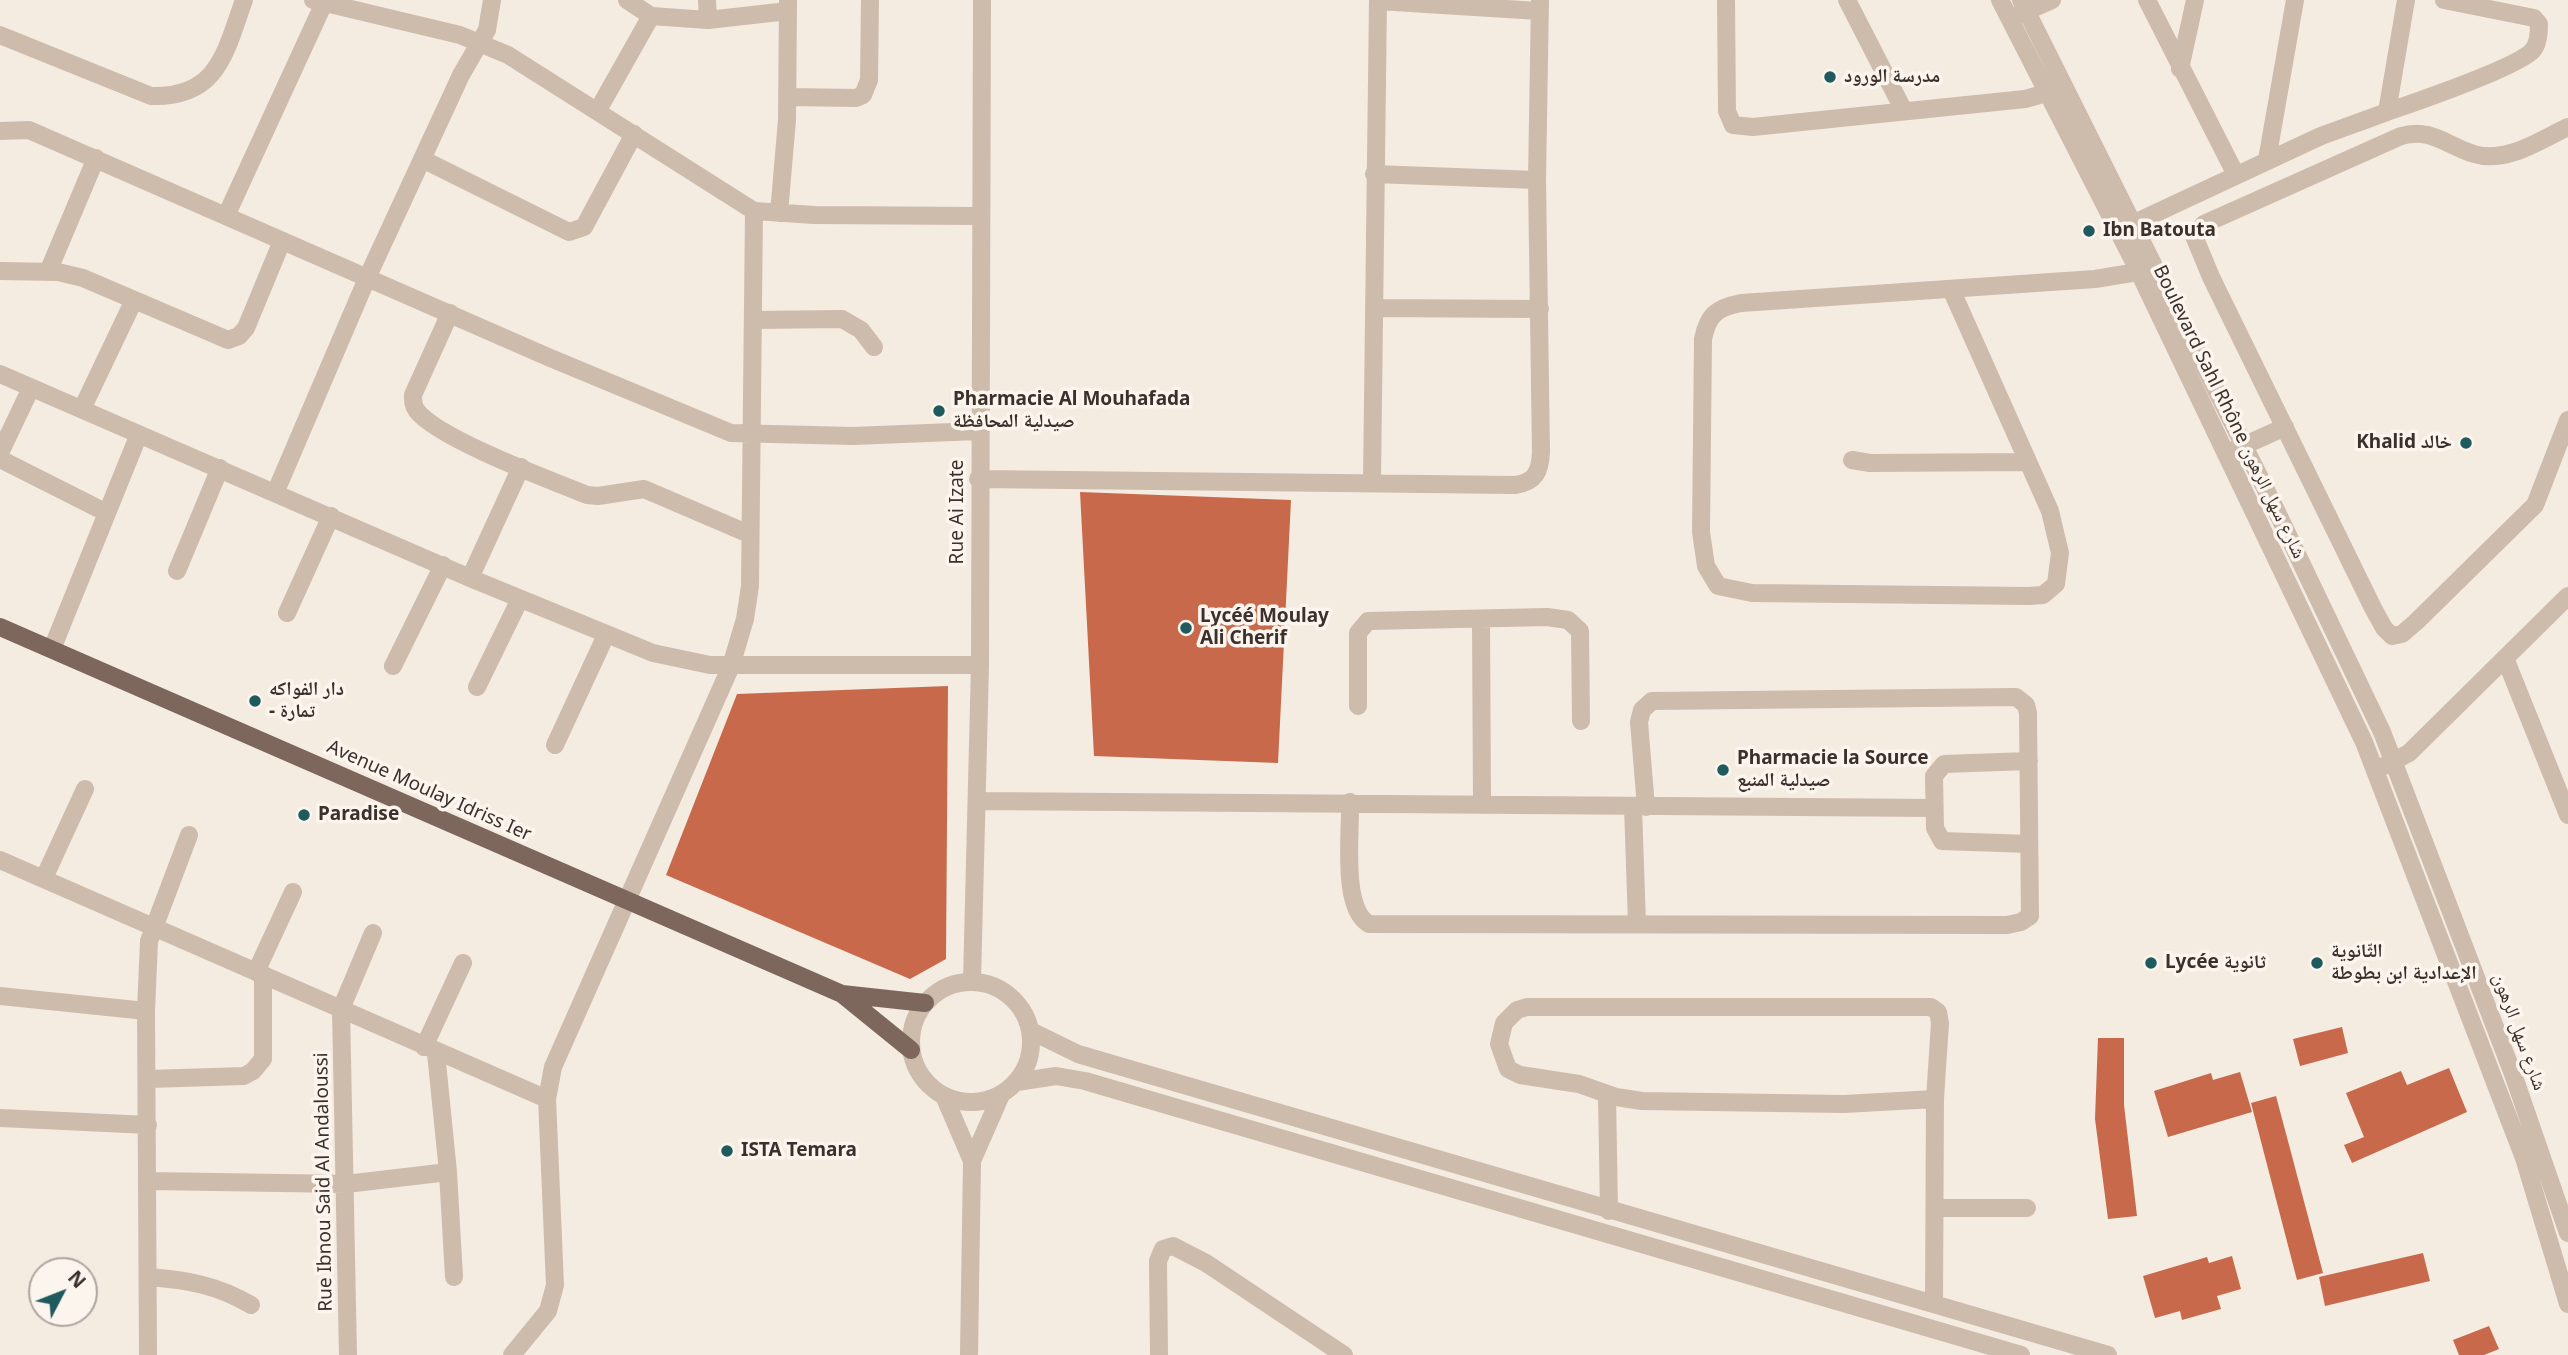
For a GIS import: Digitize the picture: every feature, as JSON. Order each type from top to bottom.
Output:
[{"type":"main road","name":"Avenue Moulay Idriss Ier","points":[[0,627],[842,994]]},
{"type":"main road","points":[[842,994],[925,1003]]},
{"type":"main road","points":[[842,994],[911,1050]]},
{"type":"street","points":[[0,35],[151,96],[176,96],[196,89],[212,74],[227,48],[244,0]]},
{"type":"street","points":[[276,491],[368,276],[460,75],[488,30],[492,0]]},
{"type":"street","points":[[627,0],[651,16],[708,20],[788,6],[788,97],[779,213]]},
{"type":"street","points":[[707,0],[708,20]]},
{"type":"street","points":[[788,97],[856,98],[863,95],[869,80],[870,0]]},
{"type":"street","name":"Rue Ai Izate","points":[[972,981],[980,665],[978,430],[982,0]]},
{"type":"street","points":[[978,479],[1372,481],[1516,485],[1533,479],[1538,473],[1541,452],[1537,180],[1539,6],[1378,0],[1372,481]]},
{"type":"street","points":[[1726,0],[1727,111],[1733,125],[1754,127],[2046,95],[2064,86]]},
{"type":"street","points":[[1847,0],[1904,111]]},
{"type":"street","name":"Boulevard Sahl Rhône شارع سهل الرهون","points":[[2000,0],[2117,231],[2147,270],[2244,445],[2363,693]]},
{"type":"street","points":[[2009,18],[2024,6],[2052,0]]},
{"type":"street","points":[[2147,0],[2236,175]]},
{"type":"street","points":[[2180,69],[2195,0]]},
{"type":"street","points":[[2267,160],[2295,0]]},
{"type":"street","points":[[2387,112],[2406,0]]},
{"type":"street","points":[[2117,231],[2267,160],[2387,112],[2441,94],[2522,58],[2535,47],[2539,30],[2534,18],[2444,0]]},
{"type":"street","points":[[226,216],[319,1],[481,43],[508,55],[754,211],[980,216]]},
{"type":"street","name":"Boulevard Sahl Rhône شارع سهل الرهون","points":[[2024,6],[2134,223],[2147,270],[2227,454],[2376,770]]},
{"type":"street","points":[[598,110],[651,16]]},
{"type":"street","points":[[2568,127],[2525,148],[2488,156],[2473,154],[2437,136],[2414,132],[2198,229],[2194,236],[2373,608],[2388,633],[2397,636],[2450,590],[2535,505],[2568,420]]},
{"type":"street","points":[[0,131],[30,130],[712,426],[750,435],[853,436],[978,430]]},
{"type":"street","points":[[422,159],[569,232],[584,227],[634,134]]},
{"type":"street","points":[[48,272],[96,158]]},
{"type":"street","points":[[1374,173],[1537,180]]},
{"type":"street","points":[[512,1355],[548,1311],[555,1285],[547,1099],[553,1068],[731,666],[745,619],[750,586],[754,211]]},
{"type":"street","points":[[0,271],[48,272],[83,278],[211,335],[233,339],[246,328],[282,241]]},
{"type":"street","points":[[1951,289],[2050,512],[2060,553],[2056,584],[2043,595],[1752,593],[1718,586],[1706,566],[1701,532],[1703,339],[1707,321],[1713,312],[1741,303],[2095,279],[2147,270]]},
{"type":"street","points":[[82,410],[134,300]]},
{"type":"street","points":[[1376,308],[1540,309]]},
{"type":"street","points":[[450,313],[413,395],[413,404],[425,418],[449,435],[587,495],[598,496],[636,489],[652,491],[750,534]]},
{"type":"street","points":[[753,320],[842,319],[861,330],[874,347]]},
{"type":"street","points":[[0,374],[276,491],[470,578],[606,635],[682,661],[731,666],[796,663],[980,665]]},
{"type":"street","points":[[0,453],[31,388]]},
{"type":"street","points":[[2227,454],[2285,427]]},
{"type":"street","points":[[52,649],[139,434]]},
{"type":"street","points":[[0,459],[107,513]]},
{"type":"street","points":[[1852,460],[1870,463],[2027,462]]},
{"type":"street","points":[[470,578],[521,467]]},
{"type":"street","points":[[177,571],[220,468]]},
{"type":"street","points":[[287,613],[331,516]]},
{"type":"street","points":[[393,666],[443,565]]},
{"type":"street","points":[[2376,770],[2416,746],[2568,596]]},
{"type":"street","points":[[477,687],[520,598]]},
{"type":"street","points":[[1358,706],[1358,633],[1363,623],[1379,620],[1547,617],[1569,620],[1576,625],[1582,639],[1581,721]]},
{"type":"street","points":[[1481,620],[1482,804]]},
{"type":"street","points":[[555,745],[606,635]]},
{"type":"street","points":[[2505,658],[2568,815]]},
{"type":"street","name":"شارع سهل الرهون","points":[[2363,693],[2395,761],[2513,1074],[2568,1233]]},
{"type":"street","points":[[1350,802],[1352,902],[1361,920],[1369,924],[1637,924],[2015,924],[2030,916],[2026,705],[2016,697],[1652,701],[1639,715],[1637,924]]},
{"type":"street","points":[[2029,761],[1944,764],[1934,776],[1936,834],[1948,844],[2029,844]]},
{"type":"street","name":"شارع سهل الرهون","points":[[2376,770],[2525,1158],[2564,1272],[2568,1303]]},
{"type":"street","points":[[44,878],[85,789]]},
{"type":"street","points":[[976,800],[1934,808]]},
{"type":"street","points":[[148,1355],[149,1079],[146,1011],[149,941],[189,835]]},
{"type":"street","points":[[0,860],[154,924],[430,1050],[547,1099]]},
{"type":"street","points":[[149,1079],[244,1076],[264,1059],[260,973],[293,892]]},
{"type":"street","points":[[341,1009],[373,933]]},
{"type":"street","points":[[454,1277],[447,1172],[430,1050],[463,963]]},
{"type":"street","points":[[972,981],[993,986],[1012,997],[1025,1014],[1031,1031],[1031,1049],[1027,1067],[1017,1082],[1001,1095],[982,1102],[962,1102],[944,1096],[928,1084],[917,1069],[911,1050],[915,1018],[925,1003],[938,991],[954,984],[972,981]]},
{"type":"street","points":[[0,996],[146,1011]]},
{"type":"street","points":[[1934,1304],[1935,1099],[1939,1016],[1935,1009],[1924,1005],[1527,1007],[1511,1014],[1504,1023],[1499,1044],[1501,1056],[1514,1073],[1579,1084],[1607,1095],[1656,1101],[1844,1104],[1935,1099]]},
{"type":"street","name":"Rue Ibnou Said Al Andaloussi","points":[[341,1009],[348,1355]]},
{"type":"street","points":[[1031,1031],[1078,1054],[2108,1355]]},
{"type":"street","points":[[1017,1082],[1056,1076],[1097,1085],[2021,1355]]},
{"type":"street","points":[[969,1355],[972,1161],[1001,1095]]},
{"type":"street","points":[[1607,1095],[1609,1210]]},
{"type":"street","points":[[944,1096],[972,1161]]},
{"type":"street","points":[[0,1118],[148,1125]]},
{"type":"street","points":[[149,1181],[346,1184],[447,1172]]},
{"type":"street","points":[[1935,1208],[2027,1208]]},
{"type":"street","points":[[1159,1355],[1158,1261],[1163,1249],[1173,1246],[1206,1263],[1344,1355]]},
{"type":"street","points":[[149,1277],[195,1281],[217,1287],[251,1305]]},
{"type":"building","name":"Lycéé Moulay Ali Cherif","points":[[1080,492],[1291,500],[1278,763],[1094,756]]},
{"type":"building","points":[[948,686],[946,959],[910,979],[666,875],[737,694]]},
{"type":"building","points":[[2342,1027],[2348,1053],[2300,1066],[2293,1039]]},
{"type":"building","points":[[2098,1038],[2124,1038],[2124,1105],[2137,1216],[2108,1219],[2095,1119]]},
{"type":"building","points":[[2449,1068],[2467,1112],[2352,1163],[2344,1145],[2364,1137],[2346,1093],[2401,1071],[2407,1085]]},
{"type":"building","points":[[2240,1072],[2252,1112],[2168,1137],[2154,1091],[2211,1073],[2213,1080]]},
{"type":"building","points":[[2276,1096],[2323,1273],[2297,1280],[2251,1103]]},
{"type":"building","points":[[2423,1253],[2430,1281],[2325,1306],[2319,1277]]},
{"type":"building","points":[[2232,1256],[2241,1289],[2217,1296],[2221,1309],[2182,1320],[2180,1311],[2155,1318],[2143,1276],[2207,1257],[2209,1263]]},
{"type":"building","points":[[2489,1326],[2499,1349],[2484,1355],[2459,1355],[2453,1340]]},
{"type":"place","name":"مدرسة الورود","points":[[1830,77]]},
{"type":"place","name":"Ibn Batouta","points":[[2089,231]]},
{"type":"place","name":"Pharmacie Al Mouhafada صيدلية المحافظة","points":[[939,411]]},
{"type":"place","name":"Khalid خالد","points":[[2466,443]]},
{"type":"place","name":"Lycéé Moulay Ali Cherif","points":[[1186,628]]},
{"type":"place","name":"دار الفواكه - تمارة","points":[[255,701]]},
{"type":"place","name":"Pharmacie la Source صيدلية المنبع","points":[[1723,770]]},
{"type":"place","name":"Paradise","points":[[304,815]]},
{"type":"place","name":"Lycée ثانوية","points":[[2151,963]]},
{"type":"place","name":"الثّانوية الإعدادية ابن بطوطة","points":[[2317,963]]},
{"type":"place","name":"ISTA Temara","points":[[727,1151]]}]
